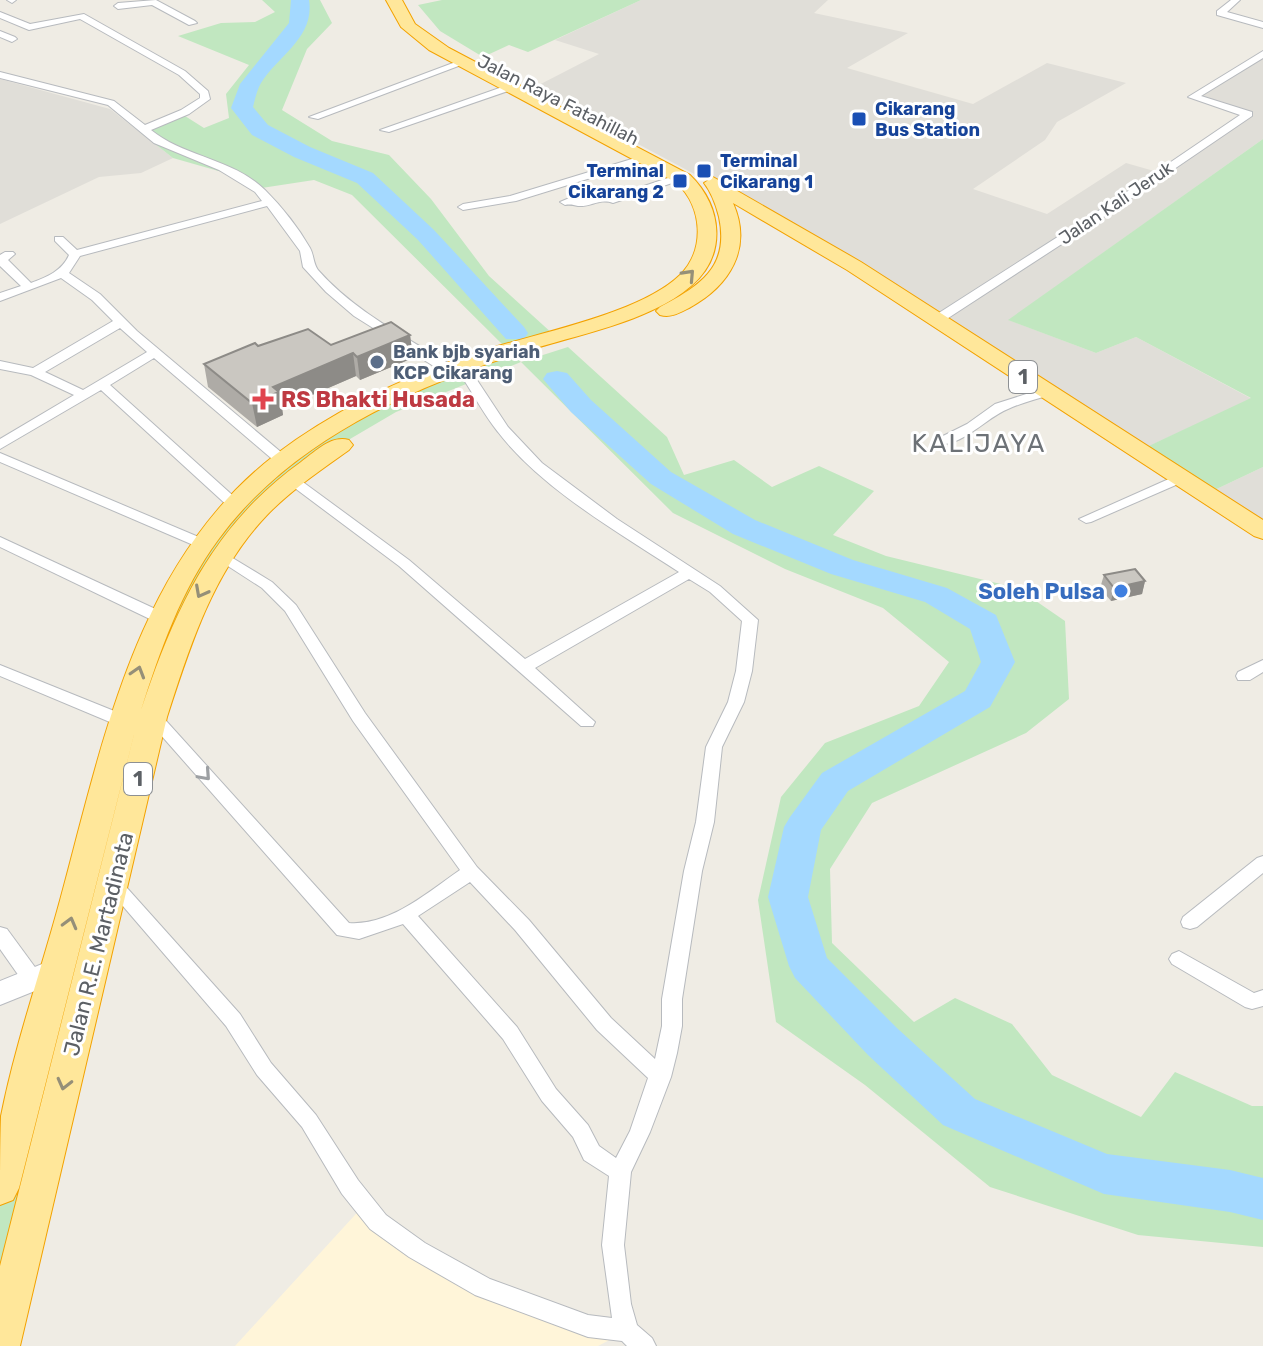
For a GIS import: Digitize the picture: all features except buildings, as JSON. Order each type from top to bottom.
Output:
[{"type":"highway","name":"Jalan Raya Fatahillah","points":[[394,0],[402,20],[411,29],[464,62],[685,181]]},
{"type":"highway","name":"Jalan Raya Fatahillah","points":[[410,0],[424,24],[452,45],[573,111],[696,170],[717,187]]},
{"type":"highway","name":"Jalan R.E. Martadinata","points":[[629,317],[683,284],[702,261],[708,241],[707,218],[685,181]]},
{"type":"highway","name":"1","points":[[717,187],[760,209],[854,266],[1263,531]]},
{"type":"highway","points":[[717,187],[732,219],[733,235],[755,228],[782,225]]},
{"type":"highway","name":"Jalan R.E. Martadinata","points":[[0,1188],[45,975],[138,719],[198,594],[212,551],[235,505],[287,471],[350,439],[459,375],[629,317],[690,300],[710,286],[730,257],[733,235]]},
{"type":"highway","name":"Jalan R.E. Martadinata","points":[[0,1346],[113,884],[138,719],[159,617],[212,551],[259,509],[287,471]]},
{"type":"main road","points":[[0,993],[45,975]]},
{"type":"street","points":[[1236,0],[1220,13],[1263,25]]},
{"type":"street","points":[[114,5],[153,2],[192,23]]},
{"type":"street","points":[[0,15],[27,27],[97,12]]},
{"type":"street","points":[[82,16],[182,73],[205,93],[205,99],[194,107],[143,130]]},
{"type":"street","points":[[0,34],[12,39]]},
{"type":"street","name":"Jalan Kali Jeruk","points":[[935,321],[1248,114],[1193,97],[1263,54]]},
{"type":"street","points":[[314,117],[464,62]]},
{"type":"street","points":[[0,75],[111,103],[158,141],[233,173],[259,190],[303,246],[309,267],[342,301],[459,375],[537,466],[612,522],[746,613],[751,625],[744,671],[736,702],[714,747],[705,822],[693,871],[672,999],[672,1026],[661,1077],[620,1172],[613,1245],[620,1304],[627,1331],[644,1346]]},
{"type":"street","points":[[385,130],[508,88]]},
{"type":"street","points":[[463,207],[512,199],[645,158]]},
{"type":"street","points":[[565,202],[574,199],[581,203],[603,194],[613,200],[685,181]]},
{"type":"street","points":[[75,254],[270,202]]},
{"type":"street","points":[[59,239],[75,254]]},
{"type":"street","points":[[9,254],[1,260],[27,286]]},
{"type":"street","points":[[0,297],[63,274],[72,265],[75,254]]},
{"type":"street","points":[[63,274],[96,297],[287,471],[404,563],[587,722]]},
{"type":"street","points":[[35,372],[121,322]]},
{"type":"street","points":[[0,445],[156,352]]},
{"type":"street","points":[[0,365],[35,372],[84,395]]},
{"type":"street","points":[[102,384],[235,505]]},
{"type":"street","points":[[940,441],[972,427],[1000,407],[1045,392]]},
{"type":"street","points":[[0,457],[212,551],[267,585],[291,608],[359,717],[471,872],[522,925],[604,1024],[661,1077]]},
{"type":"street","points":[[1086,519],[1180,478]]},
{"type":"street","points":[[0,541],[159,617]]},
{"type":"street","points":[[522,668],[688,573]]},
{"type":"street","points":[[1244,676],[1263,665]]},
{"type":"street","points":[[0,670],[138,719],[344,930],[363,931],[406,915],[471,872]]},
{"type":"street","points":[[1190,922],[1263,863]]},
{"type":"street","points":[[113,884],[233,1020],[264,1069],[309,1121],[350,1187],[378,1222],[417,1250],[483,1287],[588,1326],[627,1331]]},
{"type":"street","points":[[406,915],[510,1033],[549,1095],[581,1131],[591,1153],[620,1172]]},
{"type":"street","points":[[0,934],[45,975]]},
{"type":"street","points":[[1179,959],[1252,1001],[1263,998]]},
{"type":"shaded area","points":[[641,0],[828,0],[814,13],[908,33],[847,68],[973,104],[1047,63],[1126,83],[1057,122],[1045,140],[973,189],[1047,214],[1126,163],[1161,173],[1247,114],[1193,97],[1263,54],[1263,139],[1009,320],[1096,353],[1136,337],[1252,399],[1138,451],[760,209],[533,88],[599,54],[555,40]]},
{"type":"shaded area","points":[[0,79],[110,109],[173,158],[141,173],[99,177],[0,224]]},
{"type":"shaded area","points":[[1263,467],[1263,519],[1206,494]]},
{"type":"shaded area","points":[[365,1204],[483,1287],[627,1331],[598,1346],[235,1346]]},
{"type":"green space","points":[[262,0],[320,0],[332,23],[307,49],[282,110],[332,141],[389,155],[431,199],[489,276],[554,335],[509,350],[521,362],[396,412],[291,480],[198,594],[0,1346],[0,1188],[123,721],[143,657],[235,505],[362,410],[507,349],[352,195],[314,180],[255,189],[222,172],[173,158],[141,133],[185,116],[204,128],[229,118],[226,94],[249,65],[178,36],[221,23],[255,22],[275,12]]},
{"type":"green space","points":[[442,0],[641,0],[528,52],[509,45],[483,57],[440,31],[418,5]]},
{"type":"green space","points":[[1263,139],[1263,467],[1206,494],[1138,451],[1251,398],[1136,337],[1096,353],[1008,320]]},
{"type":"green space","points":[[568,347],[667,437],[684,475],[734,460],[772,487],[819,466],[874,491],[833,535],[886,556],[1017,588],[1065,621],[1069,699],[1026,733],[872,803],[830,869],[832,943],[914,1022],[955,998],[1012,1024],[1052,1075],[1141,1117],[1175,1072],[1252,1106],[1263,1106],[1263,1247],[1138,1235],[990,1187],[865,1085],[776,1022],[758,900],[781,797],[825,743],[919,706],[949,662],[883,608],[785,569],[673,513],[521,362]]},
{"type":"waterway","points":[[300,0],[302,11],[299,23],[284,45],[256,75],[247,90],[242,108],[260,130],[302,152],[365,178],[426,235],[515,333]]},
{"type":"waterway","points":[[557,379],[581,406],[661,478],[744,527],[842,567],[936,595],[984,623],[998,662],[978,699],[835,782],[803,827],[788,897],[809,966],[883,1042],[959,1112],[1104,1174],[1230,1191],[1263,1199]]},
{"type":"place","name":"Cikarang Bus Station","points":[[859,119]]},
{"type":"place","name":"Terminal Cikarang 1","points":[[704,171]]},
{"type":"place","name":"Terminal Cikarang 2","points":[[680,181]]},
{"type":"place","name":"Bank bjb syariah KCP Cikarang","points":[[377,362]]},
{"type":"place","name":"RS Bhakti Husada","points":[[263,399]]},
{"type":"place","name":"Soleh Pulsa","points":[[1121,591]]},
{"type":"district","name":"KALIJAYA","points":[[979,443]]}]
